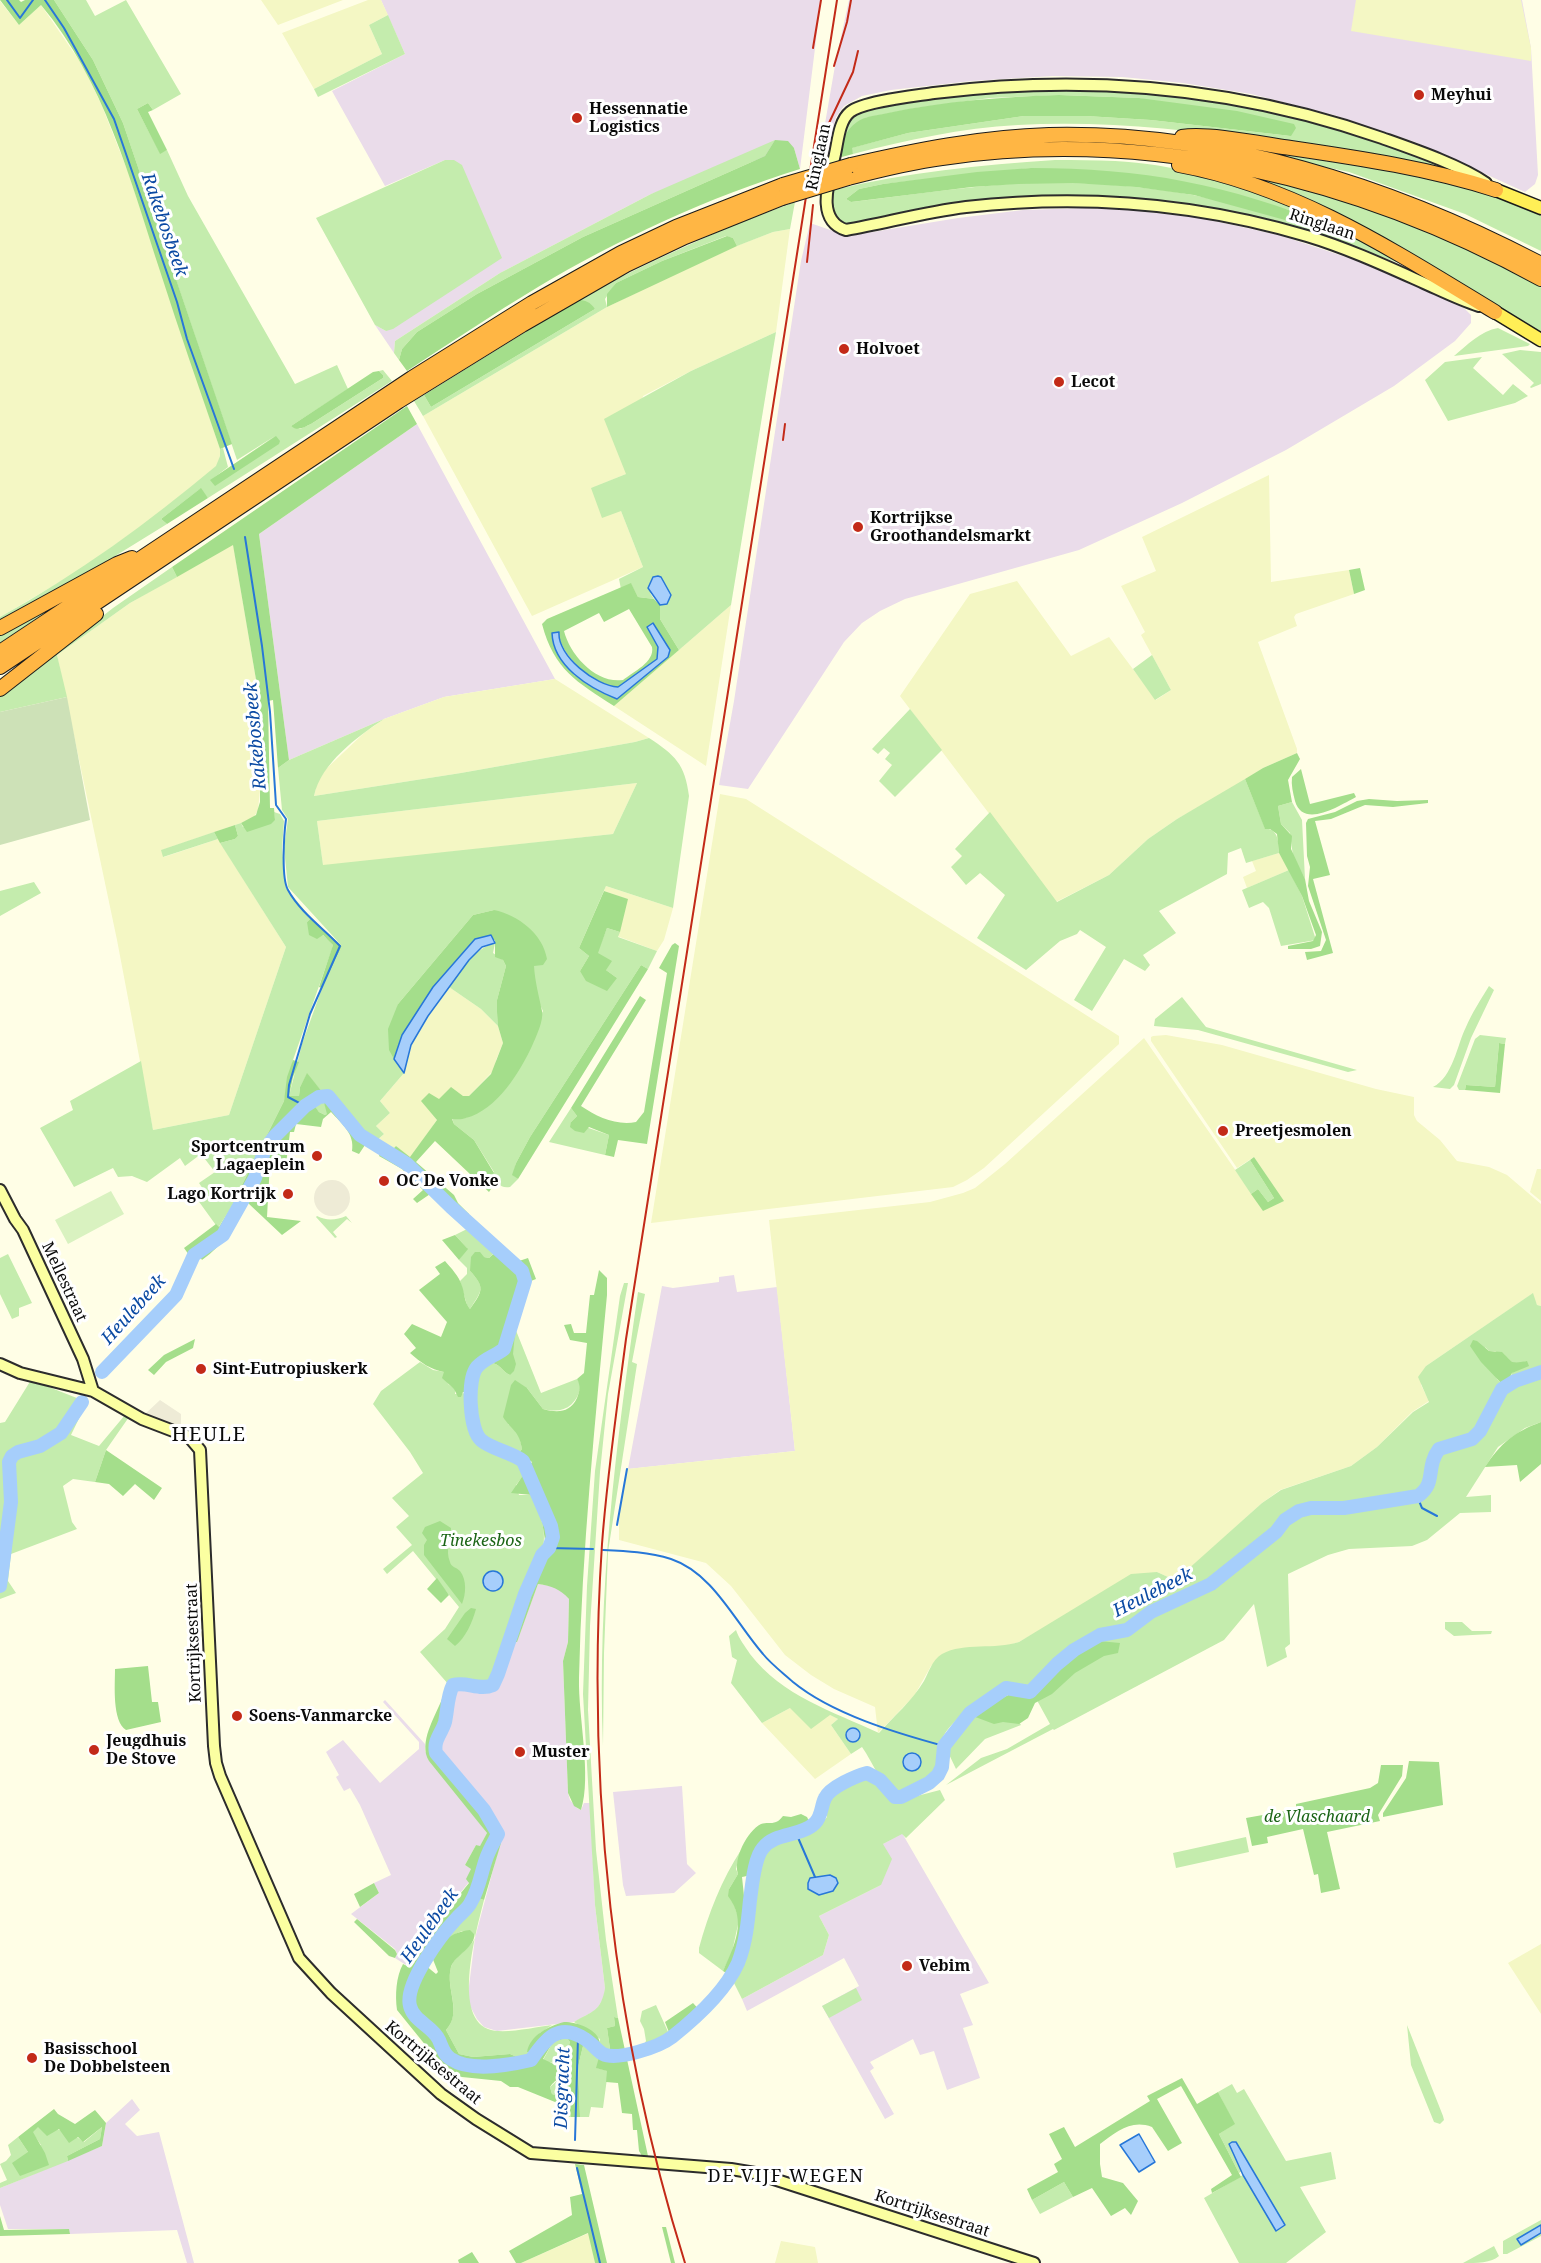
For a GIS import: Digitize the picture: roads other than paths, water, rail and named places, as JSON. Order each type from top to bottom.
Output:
[{"type":"highway","points":[[0,667],[156,557],[532,303],[676,227],[850,171],[967,142],[1048,135],[1102,136],[1209,148],[1256,157],[1349,182],[1446,218],[1488,236],[1541,264]]},
{"type":"highway","points":[[1159,142],[1187,136],[1238,140],[1378,160],[1449,176],[1496,190]]},
{"type":"highway","points":[[850,171],[981,153],[1045,148],[1131,152],[1206,161],[1256,170],[1348,194],[1482,248],[1541,279]]},
{"type":"highway","points":[[1131,152],[1146,159],[1222,175],[1266,189],[1313,209],[1389,248],[1495,312]]},
{"type":"highway","points":[[0,628],[117,564],[156,557]]},
{"type":"highway","points":[[0,652],[156,557]]},
{"type":"highway","points":[[0,689],[53,646],[138,583],[156,557]]},
{"type":"main road","name":"Ringlaan","points":[[1496,190],[1541,208]]},
{"type":"main road","name":"Ringlaan","points":[[1495,312],[1541,340]]},
{"type":"street","name":"Ringlaan","points":[[1495,312],[1465,302],[1368,258],[1307,236],[1234,218],[1171,207],[1084,201],[1002,203],[929,212],[846,230],[838,227],[827,215],[826,204],[843,121],[849,112],[861,106],[925,95],[1013,85],[1098,84],[1191,91],[1277,107],[1344,125],[1441,160],[1483,180],[1496,190]]},
{"type":"street","name":"Mellestraat","points":[[0,1190],[23,1230],[77,1346],[89,1373],[93,1391]]},
{"type":"street","points":[[0,1364],[20,1373],[93,1391]]},
{"type":"street","name":"Kortrijksestraat","points":[[93,1391],[142,1419],[189,1437],[200,1450],[216,1763],[292,1946],[307,1969],[331,1993],[441,2094],[531,2153],[731,2169],[755,2173],[1034,2263]]},
{"type":"water","points":[[653,577],[661,577],[671,595],[667,604],[660,605],[648,588]]},
{"type":"water","points":[[653,623],[670,650],[668,657],[617,699],[595,689],[574,674],[559,656],[552,633],[559,632],[564,651],[580,668],[599,681],[618,687],[657,659],[658,647],[647,627]]},
{"type":"water","points":[[491,935],[495,943],[482,947],[469,960],[428,1016],[411,1045],[404,1073],[394,1059],[402,1035],[433,987],[475,939]]},
{"type":"water","points":[[493,1571],[500,1574],[503,1581],[500,1588],[493,1591],[486,1588],[483,1581],[486,1574]]},
{"type":"water","points":[[850,1728],[856,1728],[860,1735],[856,1742],[850,1742],[846,1738],[846,1732]]},
{"type":"water","points":[[912,1753],[918,1756],[921,1762],[918,1768],[912,1771],[906,1768],[903,1762],[906,1756]]},
{"type":"water","points":[[830,1875],[836,1878],[838,1883],[833,1891],[819,1895],[808,1889],[810,1878]]},
{"type":"water","points":[[1139,2134],[1155,2162],[1139,2172],[1120,2145]]},
{"type":"water","points":[[1236,2142],[1285,2225],[1276,2231],[1243,2175],[1229,2144]]},
{"type":"water","points":[[1541,2225],[1541,2233],[1521,2245],[1517,2239]]},
{"type":"waterway","name":"Rakebosbeek","points":[[7,0],[20,18],[33,0]]},
{"type":"waterway","name":"Rakebosbeek","points":[[45,0],[64,28],[114,119],[177,302],[187,339],[234,469]]},
{"type":"waterway","name":"Rakebosbeek","points":[[245,537],[270,712],[276,805],[286,819],[284,876],[288,890],[299,906],[340,946],[310,1014],[289,1085],[288,1097],[305,1106]]},
{"type":"waterway","name":"Heulebeek","points":[[102,1372],[176,1295],[194,1255],[223,1235],[255,1178],[265,1149],[305,1106],[319,1097],[328,1096],[360,1135],[407,1164],[522,1271],[525,1281],[504,1349],[480,1364],[474,1373],[471,1392],[472,1415],[474,1426],[481,1440],[523,1461],[551,1526],[553,1537],[549,1548],[542,1555],[525,1594],[493,1685],[488,1687],[453,1685],[450,1694],[445,1722],[436,1744],[436,1753],[484,1810],[498,1834],[487,1856],[470,1904],[449,1926],[425,1960],[410,1997],[410,2006],[415,2016],[433,2031],[447,2055],[459,2063],[479,2066],[531,2060],[548,2039],[560,2032],[576,2034],[598,2051],[609,2056],[638,2052],[666,2041],[700,2013],[718,1994],[738,1963],[745,1940],[757,1859],[763,1848],[774,1839],[803,1831],[815,1823],[825,1798],[832,1790],[850,1779],[867,1773],[880,1780],[895,1797],[901,1797],[929,1783],[938,1775],[942,1767],[944,1746],[970,1713],[1006,1688],[1030,1692],[1074,1650],[1100,1635],[1127,1630],[1151,1612],[1211,1584],[1276,1532],[1285,1520],[1299,1511],[1311,1508],[1344,1508],[1418,1496],[1427,1486],[1432,1463],[1439,1449],[1472,1439],[1480,1431],[1502,1389],[1515,1381],[1541,1372]]},
{"type":"waterway","name":"Heulebeek","points":[[0,1586],[11,1502],[9,1462],[18,1452],[40,1446],[61,1433],[82,1402]]},
{"type":"waterway","points":[[617,1525],[627,1469]]},
{"type":"waterway","points":[[1417,1496],[1422,1508],[1437,1516]]},
{"type":"waterway","points":[[549,1548],[593,1549]]},
{"type":"waterway","points":[[603,1550],[654,1555],[686,1566],[711,1587],[770,1661],[793,1682],[826,1704],[845,1713],[944,1746]]},
{"type":"waterway","points":[[796,1833],[815,1877]]},
{"type":"waterway","name":"Disgracht","points":[[575,2140],[578,2037]]},
{"type":"waterway","name":"Disgracht","points":[[577,2168],[600,2263]]},
{"type":"railway","points":[[813,48],[821,0]]},
{"type":"railway","points":[[685,2263],[660,2176],[639,2088],[623,1998],[611,1908],[602,1817],[598,1726],[598,1635],[602,1544],[609,1467],[626,1339],[837,0]]},
{"type":"railway","points":[[834,66],[851,0]]},
{"type":"railway","points":[[819,157],[829,123],[853,72],[858,51]]},
{"type":"railway","points":[[807,262],[813,205]]},
{"type":"railway","points":[[783,440],[785,424]]},
{"type":"place","name":"Meyhui","points":[[1419,95]]},
{"type":"place","name":"Hessennatie Logistics","points":[[577,118]]},
{"type":"place","name":"Holvoet","points":[[844,349]]},
{"type":"place","name":"Lecot","points":[[1059,382]]},
{"type":"place","name":"Kortrijkse Groothandelsmarkt","points":[[858,527]]},
{"type":"place","name":"Preetjesmolen","points":[[1223,1131]]},
{"type":"place","name":"Sportcentrum Lagaeplein","points":[[317,1156]]},
{"type":"place","name":"OC De Vonke","points":[[384,1181]]},
{"type":"place","name":"Lago Kortrijk","points":[[288,1194]]},
{"type":"place","name":"Sint-Eutropiuskerk","points":[[201,1369]]},
{"type":"place","name":"Soens-Vanmarcke","points":[[237,1716]]},
{"type":"place","name":"Jeugdhuis De Stove","points":[[94,1750]]},
{"type":"place","name":"Muster","points":[[520,1752]]},
{"type":"place","name":"Vebim","points":[[907,1966]]},
{"type":"place","name":"Basisschool De Dobbelsteen","points":[[32,2058]]},
{"type":"district","name":"HEULE","points":[[209,1435]]},
{"type":"district","name":"DE VIJF WEGEN","points":[[786,2177]]},
{"type":"park label","name":"Tinekesbos","points":[[481,1541]]},
{"type":"park label","name":"de Vlaschaard","points":[[1317,1817]]}]
